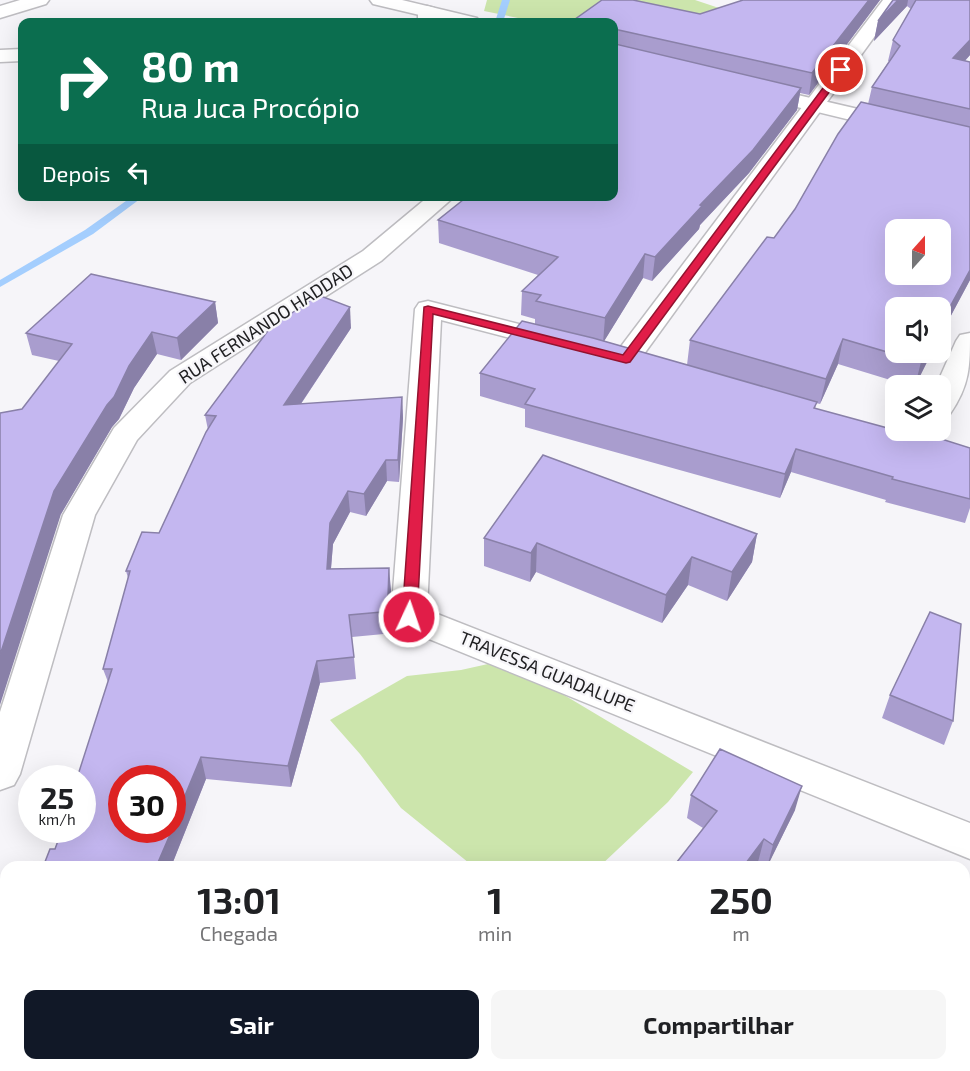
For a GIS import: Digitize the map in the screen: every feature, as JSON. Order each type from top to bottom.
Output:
[{"type":"street","points":[[1,11],[40,0]]},
{"type":"street","points":[[379,0],[427,17]]},
{"type":"street","points":[[815,105],[892,0]]},
{"type":"street","points":[[1,11],[18,24]]},
{"type":"street","points":[[0,56],[18,56]]},
{"type":"street","points":[[737,86],[970,142]]},
{"type":"street","name":"TRAVESSA GUADALUPE","points":[[815,105],[615,357],[428,309],[409,617],[970,841]]},
{"type":"street","name":"RUA FERNANDO HADDAD","points":[[0,774],[79,515],[126,435],[180,377],[372,256],[438,201]]},
{"type":"street","points":[[951,383],[970,341]]},
{"type":"green space","points":[[487,0],[695,0],[749,18],[605,9],[588,18],[518,18],[484,11]]},
{"type":"green space","points":[[488,664],[554,689],[693,772],[668,802],[605,861],[467,861],[401,808],[360,754],[330,720],[407,676],[461,670]]},
{"type":"building","points":[[602,0],[633,0],[700,14],[743,0],[869,0],[812,73],[618,30],[618,18],[577,18]]},
{"type":"building","points":[[893,0],[898,0],[878,21]]},
{"type":"building","points":[[916,0],[970,0],[970,40],[953,58],[970,62],[970,109],[872,87],[900,46],[893,40]]},
{"type":"building","points":[[618,45],[801,88],[753,150],[700,205],[702,206],[655,257],[645,254],[605,318],[536,301],[541,295],[522,291],[558,257],[438,220],[462,201],[618,201]]},
{"type":"building","points":[[861,102],[970,127],[970,270],[951,305],[951,297],[885,297],[885,351],[843,339],[826,379],[690,340],[767,237],[774,238],[795,209],[838,134]]},
{"type":"building","points":[[91,274],[215,302],[177,338],[152,332],[129,366],[114,397],[54,491],[0,655],[0,413],[22,409],[72,344],[26,333]]},
{"type":"building","points":[[318,295],[350,307],[284,405],[402,397],[398,460],[386,460],[364,494],[348,491],[330,523],[327,569],[389,568],[388,597],[394,606],[404,610],[349,615],[354,657],[317,661],[288,766],[201,757],[186,793],[186,765],[108,765],[108,843],[166,843],[159,861],[45,861],[50,849],[55,849],[57,843],[96,843],[96,765],[81,765],[112,669],[103,669],[130,571],[126,571],[142,532],[159,533],[206,432],[216,416],[205,415],[270,328]]},
{"type":"building","points":[[522,321],[593,338],[817,402],[814,408],[885,427],[885,441],[948,441],[970,448],[970,499],[892,479],[893,477],[796,449],[785,474],[525,404],[535,389],[480,373]]},
{"type":"building","points":[[543,455],[757,534],[732,572],[692,557],[666,595],[537,543],[531,553],[484,538]]},
{"type":"building","points":[[930,612],[961,624],[953,721],[890,695]]},
{"type":"building","points":[[720,749],[802,786],[773,845],[764,839],[748,861],[678,861],[717,811],[691,795]]},
{"type":"waterway","points":[[500,18],[506,0]]},
{"type":"waterway","points":[[0,284],[89,232],[133,201]]},
{"type":"route","points":[[409,617],[428,309],[626,359],[841,70]]}]
